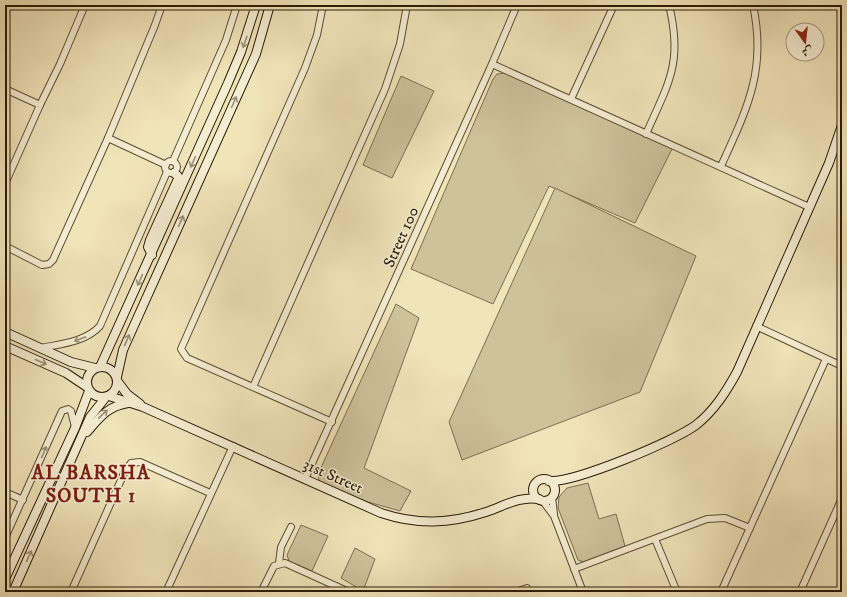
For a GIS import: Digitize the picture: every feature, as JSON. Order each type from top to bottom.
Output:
[{"type":"main road","points":[[5,579],[75,428],[88,389],[88,376],[98,368],[152,255],[242,52],[256,5]]},
{"type":"main road","points":[[13,592],[83,437],[90,417],[115,391],[123,350],[256,54],[270,5]]},
{"type":"main road","points":[[519,499],[540,480],[560,481],[570,479],[667,442],[697,424],[712,410],[726,392],[737,372],[829,162],[842,125]]},
{"type":"main road","points":[[152,255],[148,247],[150,240],[178,179],[178,176],[169,170]]},
{"type":"main road","points":[[5,332],[71,362],[112,370],[117,379]]},
{"type":"main road","points":[[5,346],[66,373],[88,389],[96,397],[108,397]]},
{"type":"main road","name":"31st Street","points":[[117,379],[127,394],[143,407]]},
{"type":"main road","name":"31st Street","points":[[108,397],[143,407],[381,513],[415,522],[450,521],[486,512],[519,499]]},
{"type":"main road","points":[[83,437],[105,411],[118,405],[130,403]]},
{"type":"main road","points":[[519,499],[540,500],[553,495],[570,479]]},
{"type":"main road","points":[[549,481],[554,486],[553,495]]},
{"type":"main road","points":[[534,486],[534,494],[540,500]]},
{"type":"street","points":[[5,10],[7,5]]},
{"type":"street","points":[[5,184],[8,169],[60,64],[85,5]]},
{"type":"street","points":[[5,246],[35,259],[42,265],[49,264],[53,260],[108,138],[156,25],[162,5]]},
{"type":"street","points":[[41,348],[78,340],[95,332],[100,326],[169,170],[169,162],[173,161],[226,40],[237,5]]},
{"type":"street","points":[[323,5],[317,35],[305,68],[181,346],[181,349],[184,356],[332,422]]},
{"type":"street","points":[[253,387],[385,89],[400,44],[407,5]]},
{"type":"street","name":"Street 100","points":[[305,479],[332,422],[517,5]]},
{"type":"street","points":[[571,99],[614,5]]},
{"type":"street","points":[[646,134],[670,79],[674,64],[675,35],[669,5]]},
{"type":"street","points":[[721,166],[746,112],[756,75],[758,38],[753,5]]},
{"type":"street","points":[[492,64],[809,207]]},
{"type":"street","points":[[5,89],[40,105]]},
{"type":"street","points":[[108,138],[169,170],[177,167],[173,161]]},
{"type":"street","points":[[756,326],[842,366]]},
{"type":"street","points":[[721,592],[826,359]]},
{"type":"street","points":[[5,538],[62,411],[68,409],[71,411],[75,428]]},
{"type":"street","points":[[166,592],[210,493],[233,446]]},
{"type":"street","points":[[71,592],[125,471],[131,463],[140,462],[210,493]]},
{"type":"street","points":[[5,492],[22,500]]},
{"type":"street","points":[[553,495],[554,516],[582,592]]},
{"type":"street","points":[[800,592],[842,498]]},
{"type":"street","points":[[540,500],[554,516]]},
{"type":"street","points":[[574,569],[698,522],[716,518],[725,518],[750,528]]},
{"type":"street","points":[[279,563],[281,547],[291,527]]},
{"type":"street","points":[[655,539],[677,592]]},
{"type":"street","points":[[261,592],[274,566],[279,563],[285,563],[349,592]]},
{"type":"street","points":[[515,592],[527,588]]},
{"type":"shaded area","points":[[504,73],[672,149],[635,223],[549,186],[493,304],[411,269],[493,79],[497,74]]},
{"type":"shaded area","points":[[401,76],[434,91],[392,178],[363,165]]},
{"type":"shaded area","points":[[555,188],[696,256],[640,392],[462,460],[449,422]]},
{"type":"shaded area","points":[[396,304],[419,318],[364,468],[411,491],[400,511],[368,502],[319,481],[318,474]]},
{"type":"shaded area","points":[[588,483],[599,519],[616,514],[625,546],[584,562],[578,560],[558,508],[559,497],[567,488]]},
{"type":"shaded area","points":[[301,525],[328,536],[312,571],[289,561],[287,555]]},
{"type":"shaded area","points":[[355,548],[375,559],[363,591],[341,578]]},
{"type":"district","name":"AL BARSHA SOUTH 1","points":[[91,484]]}]
